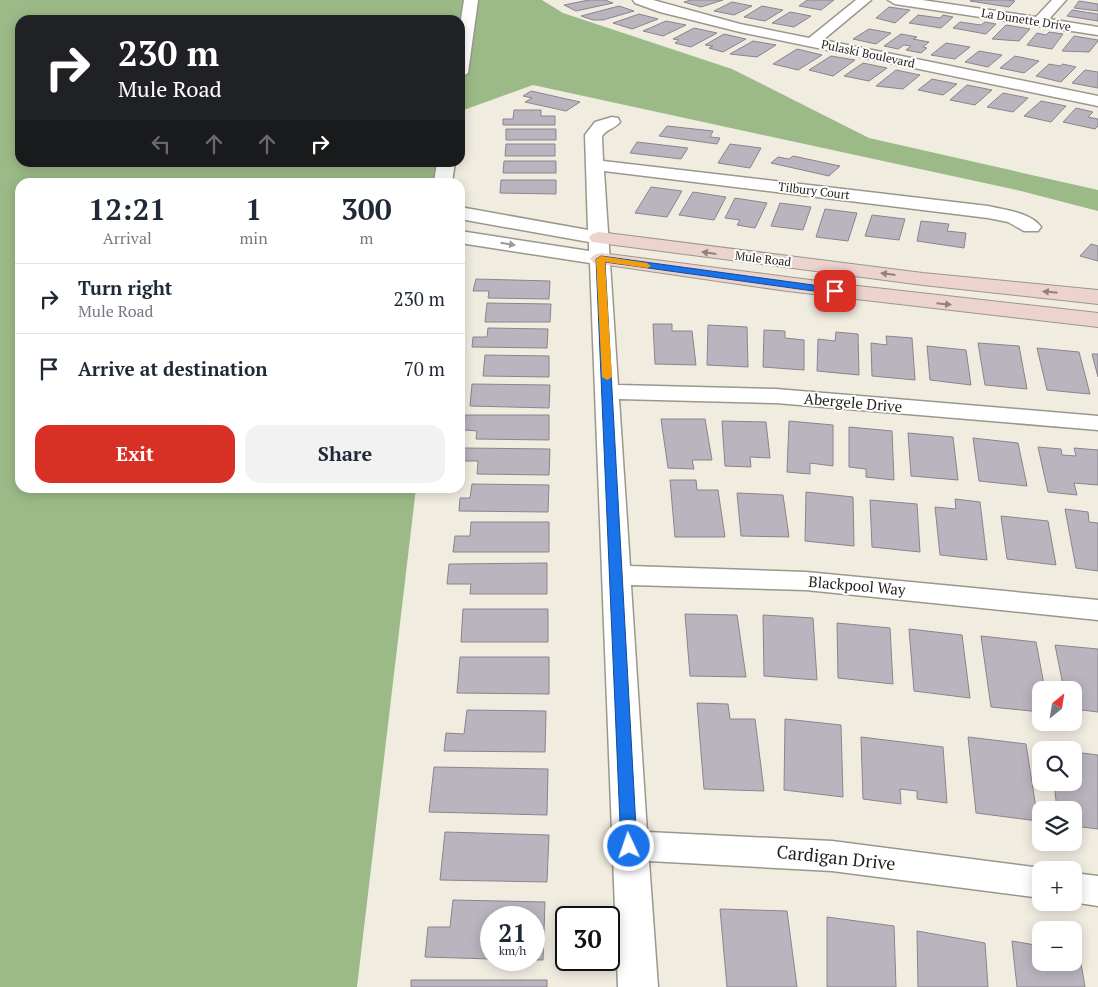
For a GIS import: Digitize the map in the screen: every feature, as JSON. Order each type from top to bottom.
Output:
[{"type":"main road","name":"Mule Road","points":[[600,248],[1098,296]]},
{"type":"main road","name":"Mule Road","points":[[600,248],[845,292],[1098,320]]},
{"type":"street","points":[[465,40],[471,0]]},
{"type":"street","name":"Pulaski Boulevard","points":[[640,0],[690,16],[1098,100]]},
{"type":"street","points":[[812,42],[864,0]]},
{"type":"street","name":"La Dunette Drive","points":[[894,0],[1098,32]]},
{"type":"street","points":[[1040,22],[1058,0]]},
{"type":"street","points":[[612,122],[601,126],[593,134],[608,392],[629,846],[638,987]]},
{"type":"street","name":"Tilbury Court","points":[[594,165],[988,212],[1014,218],[1031,227]]},
{"type":"street","name":"Mule Road","points":[[465,214],[600,248]]},
{"type":"street","name":"Mule Road","points":[[465,237],[600,248]]},
{"type":"street","name":"Abergele Drive","points":[[608,392],[776,396],[1098,423]]},
{"type":"street","name":"Blackpool Way","points":[[615,575],[714,576],[806,581],[1098,610]]},
{"type":"street","name":"Cardigan Drive","points":[[629,846],[823,855],[1032,882]]},
{"type":"street","points":[[1082,889],[1098,891]]},
{"type":"green space","points":[[0,0],[542,0],[563,13],[732,69],[869,138],[1098,190],[1098,211],[1021,191],[533,85],[465,110],[465,15],[15,15],[15,167],[454,167],[453,178],[15,178],[15,493],[415,493],[357,987],[0,987]]},
{"type":"building","points":[[589,0],[605,0],[613,3],[576,11],[564,5]]},
{"type":"building","points":[[691,0],[723,0],[701,7],[684,2]]},
{"type":"building","points":[[807,0],[834,0],[821,10],[799,6]]},
{"type":"building","points":[[970,1],[1015,1],[1009,7]]},
{"type":"building","points":[[1079,1],[1098,4],[1098,11],[1074,8]]},
{"type":"building","points":[[732,2],[752,6],[734,15],[714,11]]},
{"type":"building","points":[[619,6],[634,11],[603,20],[593,20],[581,16]]},
{"type":"building","points":[[762,6],[783,10],[765,21],[744,17]]},
{"type":"building","points":[[889,7],[910,10],[895,23],[876,18]]},
{"type":"building","points":[[1072,10],[1098,14],[1098,21],[1067,16]]},
{"type":"building","points":[[790,12],[811,16],[794,27],[772,23]]},
{"type":"building","points":[[639,14],[658,19],[632,29],[613,23]]},
{"type":"building","points":[[918,15],[940,18],[943,15],[953,17],[941,28],[909,23]]},
{"type":"building","points":[[666,21],[686,25],[663,36],[643,31]]},
{"type":"building","points":[[960,22],[981,25],[985,22],[996,24],[986,34],[953,28]]},
{"type":"building","points":[[1006,25],[1030,29],[1019,41],[992,39]]},
{"type":"building","points":[[694,28],[717,33],[691,47],[675,43],[679,40],[673,39]]},
{"type":"building","points":[[869,29],[891,33],[876,44],[853,39]]},
{"type":"building","points":[[1049,32],[1063,34],[1052,49],[1027,45],[1037,33],[1046,35]]},
{"type":"building","points":[[724,34],[746,39],[723,52],[709,48],[713,46],[705,45]]},
{"type":"building","points":[[901,34],[917,37],[913,39],[929,42],[923,47],[927,48],[921,53],[906,50],[911,46],[904,45],[898,49],[884,46]]},
{"type":"building","points":[[1074,36],[1098,41],[1089,52],[1062,51]]},
{"type":"building","points":[[753,41],[776,45],[757,57],[730,54]]},
{"type":"building","points":[[946,43],[970,47],[955,59],[931,55]]},
{"type":"building","points":[[797,49],[822,55],[798,70],[773,64]]},
{"type":"building","points":[[979,51],[1002,55],[988,67],[965,62]]},
{"type":"building","points":[[831,56],[855,60],[833,76],[809,70]]},
{"type":"building","points":[[1015,56],[1039,61],[1024,73],[1000,68]]},
{"type":"building","points":[[863,63],[887,68],[869,81],[844,76]]},
{"type":"building","points":[[1049,64],[1060,66],[1063,64],[1076,67],[1061,82],[1036,76]]},
{"type":"building","points":[[896,70],[920,75],[903,89],[876,86]]},
{"type":"building","points":[[1085,70],[1098,72],[1098,88],[1072,83]]},
{"type":"building","points":[[932,79],[957,84],[943,95],[918,90]]},
{"type":"building","points":[[967,85],[992,90],[975,105],[950,100]]},
{"type":"building","points":[[531,91],[580,102],[566,111],[525,102],[532,98],[523,96]]},
{"type":"building","points":[[1003,93],[1028,98],[1013,112],[987,107]]},
{"type":"building","points":[[1041,101],[1066,106],[1051,122],[1024,116]]},
{"type":"building","points":[[1076,108],[1093,112],[1088,117],[1098,119],[1098,126],[1095,129],[1063,122]]},
{"type":"building","points":[[514,110],[541,110],[541,116],[555,116],[555,125],[503,125],[503,119],[513,119]]},
{"type":"building","points":[[667,126],[713,131],[710,137],[720,138],[717,144],[659,136]]},
{"type":"building","points":[[506,129],[556,129],[556,140],[506,140]]},
{"type":"building","points":[[637,142],[688,148],[681,159],[630,153]]},
{"type":"building","points":[[506,144],[555,144],[555,156],[505,156]]},
{"type":"building","points":[[730,144],[761,148],[750,168],[718,163]]},
{"type":"building","points":[[793,156],[840,166],[829,176],[771,163],[778,157],[789,159]]},
{"type":"building","points":[[504,161],[556,161],[556,173],[503,173]]},
{"type":"building","points":[[501,180],[556,180],[556,194],[500,193]]},
{"type":"building","points":[[651,187],[682,191],[667,217],[635,213]]},
{"type":"building","points":[[693,192],[726,197],[714,220],[679,215]]},
{"type":"building","points":[[735,198],[767,203],[755,228],[737,225],[740,220],[725,218]]},
{"type":"building","points":[[780,203],[811,207],[803,230],[771,226]]},
{"type":"building","points":[[825,209],[857,213],[848,241],[816,237]]},
{"type":"building","points":[[872,215],[905,219],[899,240],[865,236]]},
{"type":"building","points":[[921,221],[949,224],[947,231],[966,233],[964,248],[917,241]]},
{"type":"building","points":[[1091,244],[1098,246],[1098,261],[1080,256]]},
{"type":"building","points":[[476,279],[550,281],[549,299],[488,298],[489,291],[473,291]]},
{"type":"building","points":[[487,303],[551,304],[550,322],[485,322]]},
{"type":"building","points":[[653,324],[672,324],[672,331],[692,331],[696,365],[655,364]]},
{"type":"building","points":[[708,325],[747,327],[748,367],[707,365]]},
{"type":"building","points":[[488,328],[548,329],[547,348],[472,347],[473,337],[487,337]]},
{"type":"building","points":[[764,330],[785,331],[785,338],[804,340],[804,370],[763,367]]},
{"type":"building","points":[[836,332],[858,334],[859,375],[817,371],[818,339],[835,341]]},
{"type":"building","points":[[886,336],[912,338],[915,380],[872,376],[871,343],[887,345]]},
{"type":"building","points":[[978,343],[1019,346],[1027,389],[985,385]]},
{"type":"building","points":[[927,346],[966,350],[971,385],[930,380]]},
{"type":"building","points":[[1037,348],[1079,352],[1090,394],[1047,390]]},
{"type":"building","points":[[1092,354],[1098,354],[1098,377]]},
{"type":"building","points":[[485,355],[549,356],[549,377],[483,376]]},
{"type":"building","points":[[472,384],[550,385],[549,408],[470,406]]},
{"type":"building","points":[[465,415],[549,415],[549,440],[476,439],[477,431],[465,430]]},
{"type":"building","points":[[661,419],[705,419],[712,460],[692,460],[694,469],[668,468]]},
{"type":"building","points":[[722,421],[766,422],[770,458],[750,457],[751,467],[725,466]]},
{"type":"building","points":[[789,421],[833,425],[833,466],[810,463],[810,474],[787,472]]},
{"type":"building","points":[[849,427],[892,431],[894,480],[866,477],[866,469],[849,467]]},
{"type":"building","points":[[908,433],[953,437],[958,480],[911,476]]},
{"type":"building","points":[[973,438],[1018,443],[1027,486],[979,481]]},
{"type":"building","points":[[1038,447],[1061,449],[1062,455],[1076,456],[1074,448],[1098,450],[1098,485],[1074,483],[1077,495],[1048,492]]},
{"type":"building","points":[[465,448],[550,449],[549,475],[477,474],[478,461],[465,461]]},
{"type":"building","points":[[670,480],[696,480],[697,490],[718,490],[725,537],[675,537]]},
{"type":"building","points":[[472,484],[549,485],[548,512],[459,511],[460,498],[470,498]]},
{"type":"building","points":[[806,492],[853,497],[854,546],[805,541]]},
{"type":"building","points":[[737,493],[783,495],[789,537],[741,536]]},
{"type":"building","points":[[955,499],[980,502],[987,560],[940,555],[935,507],[956,509]]},
{"type":"building","points":[[870,500],[917,504],[920,552],[872,547]]},
{"type":"building","points":[[1065,509],[1088,512],[1089,522],[1098,523],[1098,571],[1076,568]]},
{"type":"building","points":[[1001,516],[1048,521],[1056,565],[1007,559]]},
{"type":"building","points":[[471,522],[549,522],[549,552],[453,552],[455,536],[470,536]]},
{"type":"building","points":[[547,563],[547,594],[470,594],[471,584],[447,584],[449,564]]},
{"type":"building","points":[[463,609],[548,609],[548,642],[461,642]]},
{"type":"building","points":[[685,614],[737,615],[746,677],[690,676]]},
{"type":"building","points":[[763,615],[813,618],[817,680],[764,676]]},
{"type":"building","points":[[837,623],[890,628],[893,684],[838,678]]},
{"type":"building","points":[[909,629],[962,635],[970,698],[914,691]]},
{"type":"building","points":[[981,636],[1036,642],[1043,681],[1032,681],[1032,711],[991,707]]},
{"type":"building","points":[[1055,645],[1098,649],[1098,712],[1082,710],[1082,681],[1062,681]]},
{"type":"building","points":[[460,657],[549,657],[549,694],[457,693]]},
{"type":"building","points":[[697,703],[728,704],[730,719],[755,719],[764,791],[704,789]]},
{"type":"building","points":[[467,710],[546,711],[545,752],[444,751],[446,733],[464,734]]},
{"type":"building","points":[[785,719],[841,725],[843,797],[784,790]]},
{"type":"building","points":[[861,737],[943,747],[947,803],[917,799],[917,791],[900,789],[901,804],[863,799]]},
{"type":"building","points":[[968,737],[1026,744],[1035,801],[1032,801],[1032,820],[976,813]]},
{"type":"building","points":[[1082,753],[1098,755],[1098,829],[1082,827],[1082,801],[1056,801],[1055,791],[1082,791]]},
{"type":"building","points":[[434,767],[548,769],[547,815],[429,812]]},
{"type":"building","points":[[445,832],[549,835],[547,882],[440,880]]},
{"type":"building","points":[[453,900],[545,902],[545,906],[480,906],[480,959],[425,957],[428,927],[450,927]]},
{"type":"building","points":[[720,909],[787,911],[797,987],[727,987]]},
{"type":"building","points":[[827,917],[894,926],[896,987],[827,987]]},
{"type":"building","points":[[917,931],[985,943],[988,987],[918,987]]},
{"type":"building","points":[[1012,941],[1032,944],[1032,971],[1082,970],[1085,987],[1017,987]]},
{"type":"building","points":[[411,980],[547,980],[547,987],[411,987]]},
{"type":"slow traffic","points":[[607,377],[601,259],[647,266]]},
{"type":"route","points":[[629,846],[601,259],[835,291]]}]
